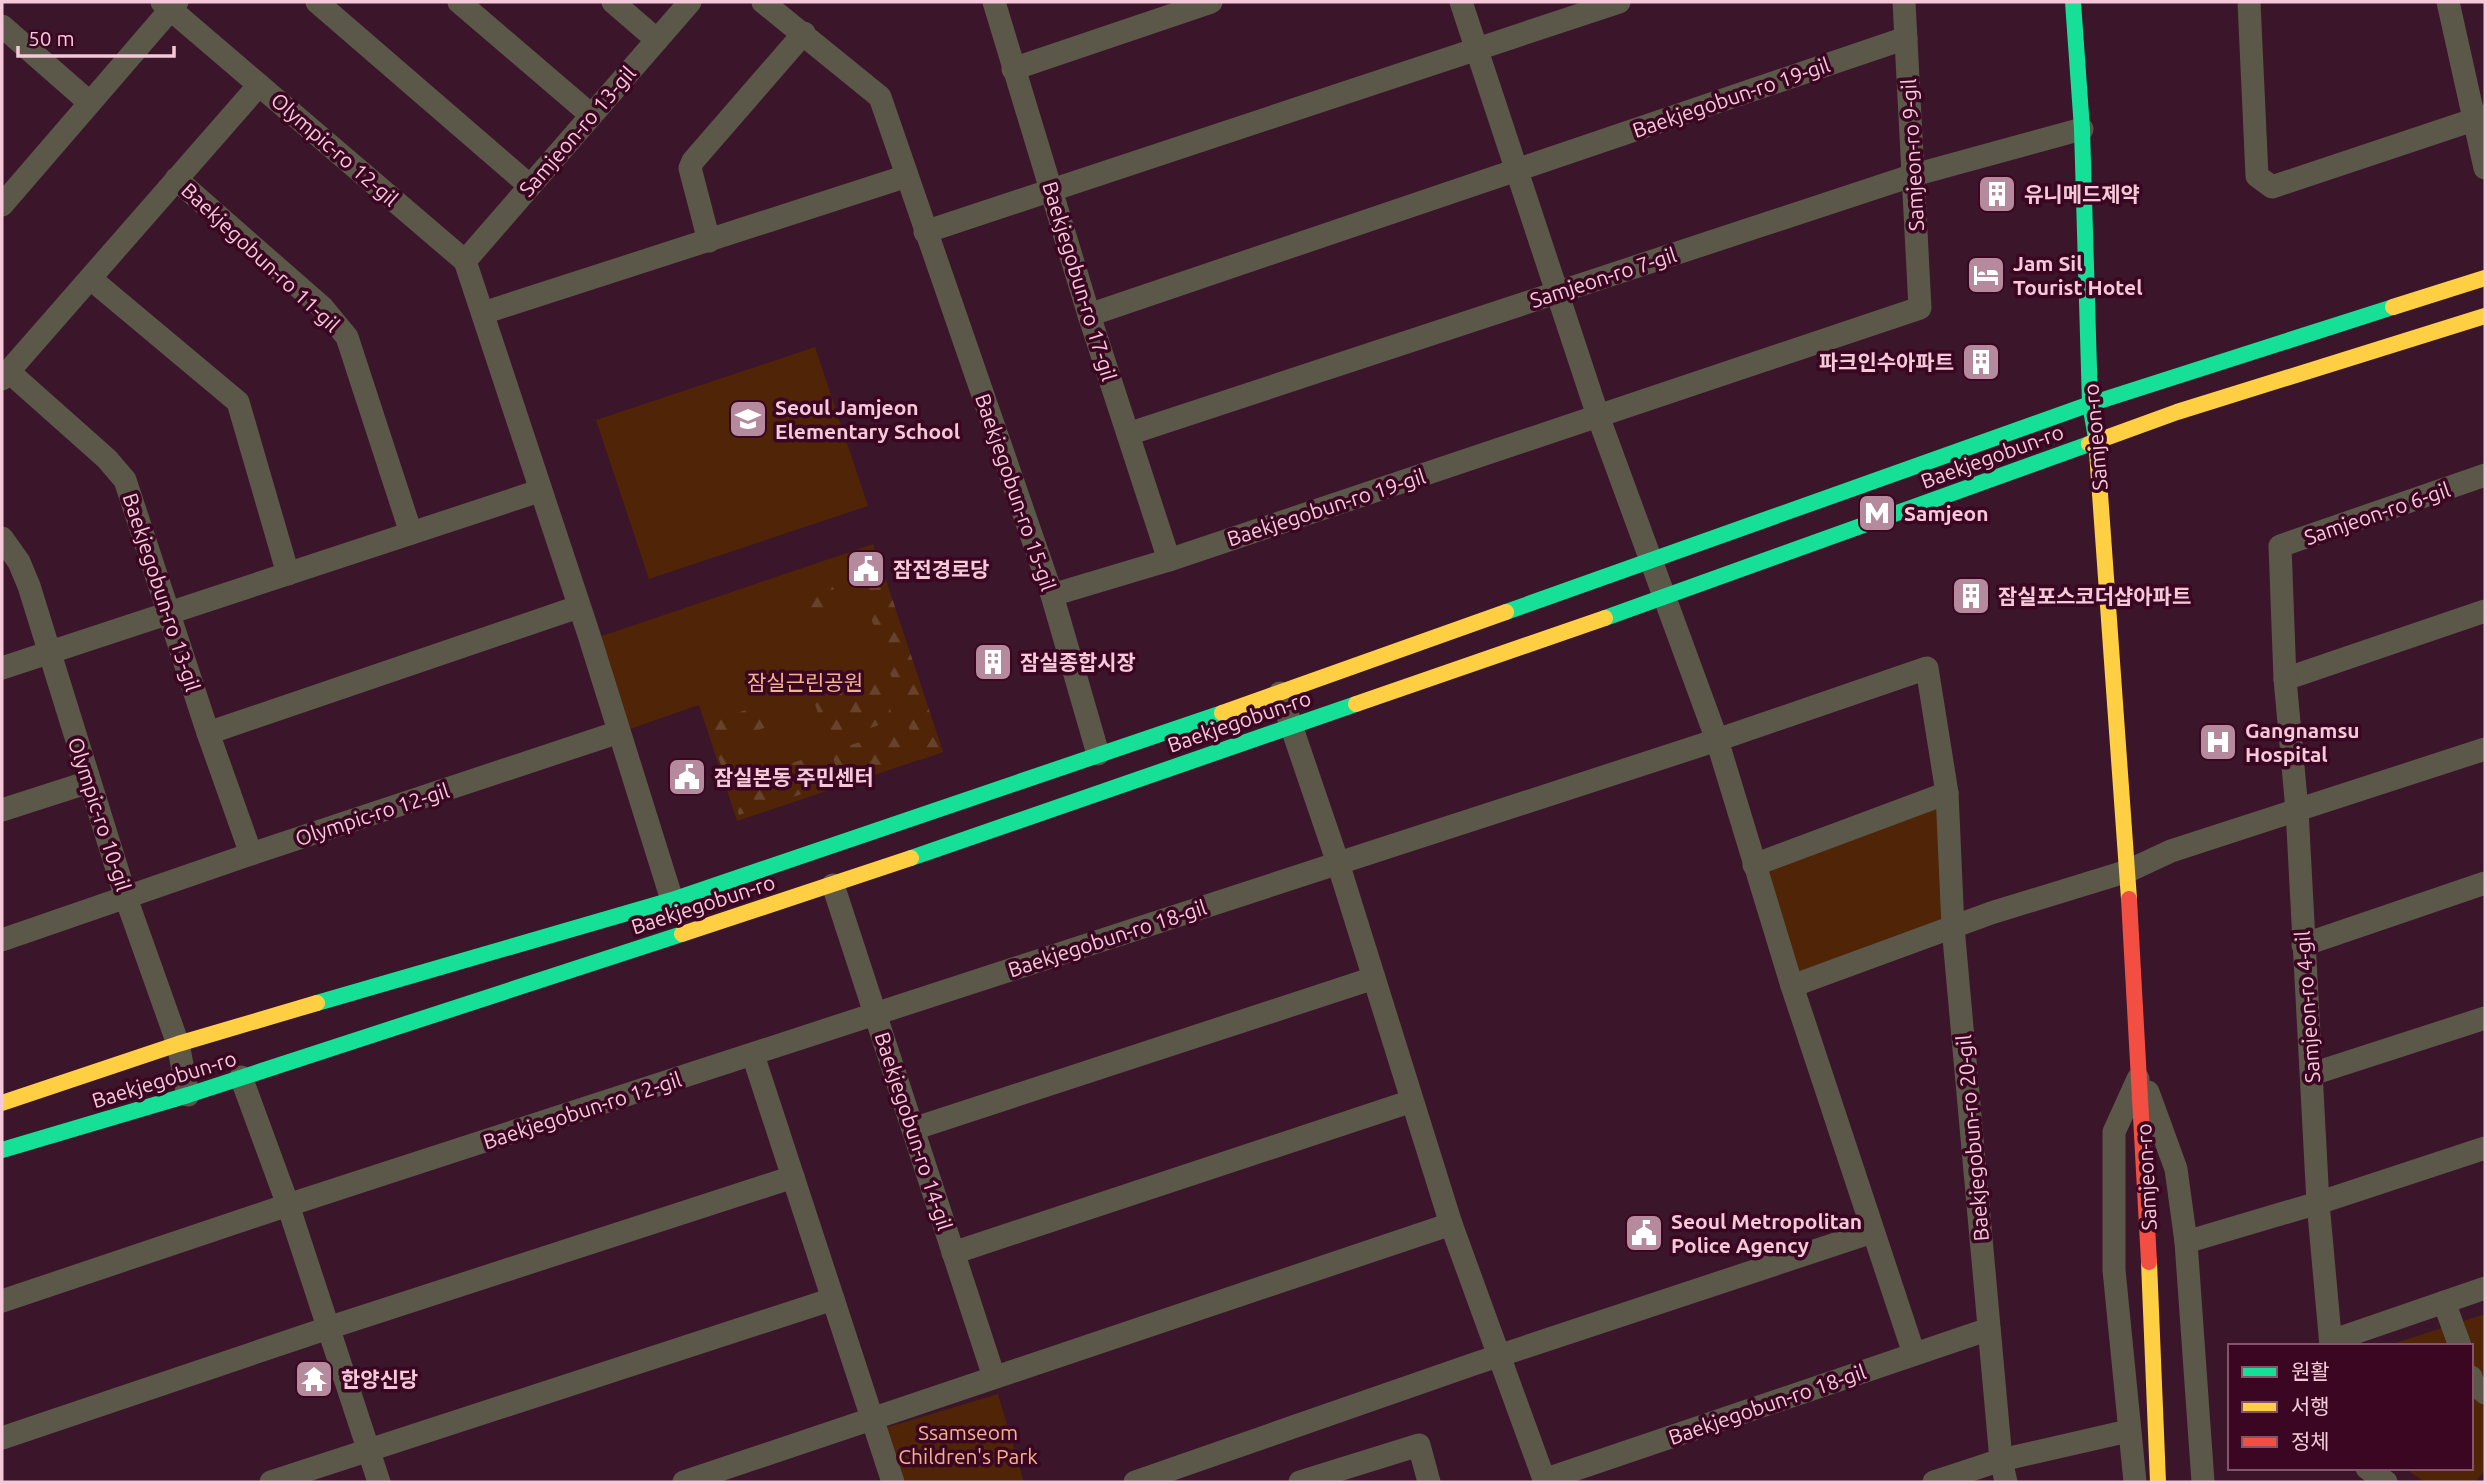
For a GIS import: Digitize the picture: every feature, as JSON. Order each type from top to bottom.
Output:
[{"type":"main road","name":"Samjeon-ro","points":[[2073,2],[2081,129],[2090,404],[2096,441],[2141,1073],[2151,1255],[2158,1482]]},
{"type":"main road","name":"Baekjegobun-ro","points":[[2,1103],[178,1044],[672,900],[1280,693],[2090,404],[2485,278]]},
{"type":"main road","name":"Baekjegobun-ro","points":[[2,1150],[188,1095],[833,885],[1665,597],[2177,412],[2485,317]]},
{"type":"street","points":[[317,2],[530,186]]},
{"type":"street","points":[[459,2],[591,116]]},
{"type":"street","points":[[613,2],[657,40]]},
{"type":"street","name":"Samjeon-ro 13-gil","points":[[465,261],[690,2]]},
{"type":"street","name":"Baekjegobun-ro 15-gil","points":[[763,2],[880,97],[1052,595],[1098,754]]},
{"type":"street","name":"Baekjegobun-ro 17-gil","points":[[994,2],[1089,315],[1169,560]]},
{"type":"street","points":[[1013,69],[1211,2]]},
{"type":"street","points":[[1461,2],[1598,416],[1717,740],[1792,986],[1914,1354]]},
{"type":"street","points":[[925,232],[1619,2]]},
{"type":"street","name":"Samjeon-ro 9-gil","points":[[1904,2],[1920,308]]},
{"type":"street","points":[[2249,2],[2257,176],[2272,187],[2480,118]]},
{"type":"street","points":[[2448,2],[2480,118],[2485,168]]},
{"type":"street","points":[[3,201],[90,103],[170,4]]},
{"type":"street","name":"Olympic-ro 12-gil","points":[[170,4],[465,261]]},
{"type":"street","points":[[2,26],[90,103]]},
{"type":"street","points":[[709,241],[690,168],[693,161],[804,33]]},
{"type":"street","name":"Baekjegobun-ro 19-gil","points":[[1089,315],[1906,37]]},
{"type":"street","name":"Baekjegobun-ro 11-gil","points":[[5,375],[260,85]]},
{"type":"street","name":"Samjeon-ro 7-gil","points":[[1128,434],[1914,175],[2081,129]]},
{"type":"street","points":[[483,313],[907,176]]},
{"type":"street","name":"Baekjegobun-ro 11-gil","points":[[176,179],[340,326],[347,337],[411,533]]},
{"type":"street","points":[[465,261],[672,900]]},
{"type":"street","points":[[91,279],[238,402],[288,574]]},
{"type":"street","name":"Baekjegobun-ro 19-gil","points":[[1052,595],[1169,560],[1920,308]]},
{"type":"street","name":"Baekjegobun-ro 13-gil","points":[[5,375],[107,459],[125,480],[208,733],[251,854]]},
{"type":"street","name":"Samjeon-ro 6-gil","points":[[2297,810],[2285,679],[2280,546],[2485,475]]},
{"type":"street","points":[[2,668],[539,491]]},
{"type":"street","name":"Olympic-ro 10-gil","points":[[2,538],[19,562],[29,586],[126,898],[178,1044],[188,1095]]},
{"type":"street","points":[[208,733],[578,607]]},
{"type":"street","points":[[2285,679],[2485,611]]},
{"type":"street","name":"Baekjegobun-ro 20-gil","points":[[1717,740],[1927,667],[1947,793],[1953,927],[2001,1460],[2006,1482]]},
{"type":"street","name":"Baekjegobun-ro 18-gil","points":[[1280,693],[1338,863],[1451,1224],[1544,1481],[1989,1329]]},
{"type":"street","name":"Olympic-ro 12-gil","points":[[126,898],[619,732]]},
{"type":"street","name":"Baekjegobun-ro 18-gil","points":[[875,1014],[1717,740]]},
{"type":"street","points":[[1792,986],[1992,913],[2128,871],[2171,851],[2485,748]]},
{"type":"street","points":[[2,810],[89,782]]},
{"type":"street","points":[[1754,865],[1947,793]]},
{"type":"street","name":"Samjeon-ro 4-gil","points":[[2297,810],[2318,1203],[2331,1344]]},
{"type":"street","points":[[2303,945],[2485,883]]},
{"type":"street","name":"Baekjegobun-ro 14-gil","points":[[833,885],[994,1377]]},
{"type":"street","points":[[2,940],[126,898]]},
{"type":"street","points":[[913,1129],[1374,978]]},
{"type":"street","name":"Baekjegobun-ro 12-gil","points":[[2,1301],[875,1014]]},
{"type":"street","points":[[2312,1074],[2485,1018]]},
{"type":"street","points":[[753,1055],[893,1482]]},
{"type":"street","points":[[2141,1073],[2176,1170],[2186,1242],[2205,1478]]},
{"type":"street","points":[[2135,1482],[2114,1270],[2114,1132],[2141,1073]]},
{"type":"street","points":[[241,1077],[288,1205],[379,1482]]},
{"type":"street","points":[[953,1254],[1412,1101]]},
{"type":"street","points":[[2186,1242],[2318,1203],[2485,1148]]},
{"type":"street","points":[[2,1438],[328,1328],[793,1177]]},
{"type":"street","points":[[684,1482],[1451,1224]]},
{"type":"street","points":[[1135,1482],[1497,1356],[1872,1232]]},
{"type":"street","points":[[2331,1344],[2485,1288]]},
{"type":"street","points":[[271,1482],[833,1299]]},
{"type":"street","points":[[2444,1302],[2459,1344]]},
{"type":"street","points":[[1934,1482],[2001,1460],[2128,1431]]},
{"type":"street","points":[[1300,1482],[1419,1445],[1429,1482]]},
{"type":"street","points":[[2370,1470],[2386,1482]]},
{"type":"green space","points":[[815,347],[868,506],[649,579],[596,420]]},
{"type":"green space","name":"잠실근린공원","points":[[873,544],[943,752],[737,821],[699,705],[630,729],[599,637]]},
{"type":"green space","points":[[819,580],[831,585],[836,597],[831,609],[819,614],[807,609],[802,597],[807,585]]},
{"type":"green space","points":[[886,580],[943,752],[920,760],[861,589]]},
{"type":"green space","points":[[876,668],[894,720],[828,742],[810,690]]},
{"type":"green space","points":[[769,702],[776,724],[729,740],[739,772],[725,777],[707,723]]},
{"type":"green space","points":[[897,729],[907,758],[841,781],[831,752]]},
{"type":"green space","points":[[819,754],[829,785],[739,815],[729,784]]},
{"type":"green space","points":[[1947,793],[1953,927],[1792,986],[1754,865]]},
{"type":"green space","points":[[2485,1314],[2485,1470],[2475,1482],[2425,1482],[2407,1470],[2473,1470],[2473,1344],[2392,1344]]},
{"type":"green space","name":"Ssamseom Children's Park","points":[[998,1394],[1024,1482],[900,1482],[885,1428]]},
{"type":"traffic: fast","points":[[2073,2],[2082,129],[2090,404],[2096,438]]},
{"type":"traffic: fast","points":[[1506,612],[2090,404],[2393,307]]},
{"type":"traffic: fast","points":[[1605,618],[2089,444]]},
{"type":"traffic: fast","points":[[911,858],[1356,704]]},
{"type":"traffic: fast","points":[[317,1003],[672,900],[1222,713]]},
{"type":"traffic: fast","points":[[2,1150],[188,1095],[682,934]]},
{"type":"traffic: slow","points":[[2393,307],[2485,278]]},
{"type":"traffic: slow","points":[[2089,444],[2177,412],[2485,316]]},
{"type":"traffic: slow","points":[[2096,438],[2129,899]]},
{"type":"traffic: slow","points":[[1222,713],[1506,612]]},
{"type":"traffic: slow","points":[[1356,704],[1605,618]]},
{"type":"traffic: slow","points":[[682,934],[911,858]]},
{"type":"traffic: slow","points":[[2,1103],[178,1044],[317,1003]]},
{"type":"traffic: slow","points":[[2149,1262],[2158,1482]]},
{"type":"traffic: jam","points":[[2129,899],[2149,1262]]},
{"type":"place","name":"유니메드제약","points":[[1997,194]]},
{"type":"place","name":"Jam Sil Tourist Hotel","points":[[1986,275]]},
{"type":"place","name":"파크인수아파트","points":[[1981,362]]},
{"type":"place","name":"Seoul Jamjeon Elementary School","points":[[748,419]]},
{"type":"place","name":"Samjeon","points":[[1877,513]]},
{"type":"place","name":"잠전경로당","points":[[866,569]]},
{"type":"place","name":"잠실포스코더샵아파트","points":[[1971,596]]},
{"type":"place","name":"잠실종합시장","points":[[993,662]]},
{"type":"place","name":"Gangnamsu Hospital","points":[[2218,742]]},
{"type":"place","name":"잠실본동 주민센터","points":[[687,777]]},
{"type":"place","name":"Seoul Metropolitan Police Agency","points":[[1644,1233]]},
{"type":"place","name":"한양신당","points":[[314,1379]]}]
